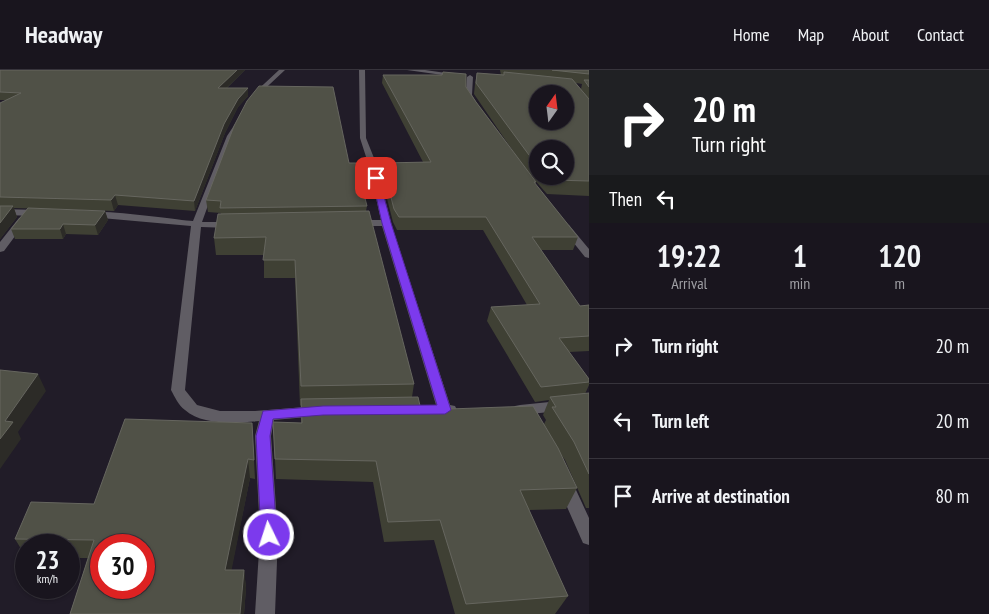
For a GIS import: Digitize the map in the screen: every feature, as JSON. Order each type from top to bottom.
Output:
[{"type":"street","points":[[249,102],[282,70]]},
{"type":"street","points":[[362,70],[363,138],[372,163],[386,223],[445,410]]},
{"type":"street","points":[[410,70],[479,78]]},
{"type":"street","points":[[470,77],[469,94],[478,111]]},
{"type":"street","points":[[240,116],[230,136],[196,226],[178,390],[184,402],[196,411],[225,417],[333,411]]},
{"type":"street","points":[[0,212],[46,213]]},
{"type":"street","points":[[0,249],[28,212]]},
{"type":"street","points":[[82,214],[124,216],[196,226],[244,225]]},
{"type":"street","points":[[558,217],[589,255]]},
{"type":"street","points":[[349,224],[386,223]]},
{"type":"street","points":[[507,410],[589,404]]},
{"type":"street","points":[[389,410],[463,410]]},
{"type":"street","points":[[525,410],[534,426]]},
{"type":"street","points":[[265,614],[269,535],[263,436],[268,414]]},
{"type":"street","points":[[557,466],[589,537]]},
{"type":"building","points":[[0,70],[237,70],[218,88],[248,88],[238,99],[224,124],[194,201],[115,195],[111,200],[0,197],[0,103],[21,93],[0,92]]},
{"type":"building","points":[[552,70],[589,70],[589,74]]},
{"type":"building","points":[[443,72],[466,74],[466,87],[529,173],[529,185],[536,185],[578,237],[532,237],[580,306],[589,305],[589,336],[559,338],[589,379],[589,382],[541,387],[491,307],[540,304],[486,217],[399,217],[394,209],[382,163],[431,162],[383,75],[442,75]]},
{"type":"building","points":[[504,72],[572,79],[589,99],[589,181],[574,181],[574,140],[529,140],[529,155],[476,83],[477,73],[504,75]]},
{"type":"building","points":[[584,80],[589,80],[589,87]]},
{"type":"building","points":[[259,86],[333,87],[349,163],[356,163],[367,206],[220,208],[221,201],[206,200],[234,126],[247,101]]},
{"type":"building","points":[[0,206],[13,206],[0,223]]},
{"type":"building","points":[[28,208],[105,211],[95,225],[63,224],[60,229],[11,229]]},
{"type":"building","points":[[369,211],[414,384],[301,386],[295,260],[263,260],[266,237],[214,238],[218,214]]},
{"type":"building","points":[[0,370],[38,374],[5,421],[13,422],[0,439]]},
{"type":"building","points":[[589,393],[589,474],[574,442],[552,407],[556,407],[550,397]]},
{"type":"building","points":[[418,397],[421,410],[533,406],[558,448],[577,488],[520,490],[568,596],[466,604],[440,520],[388,522],[376,461],[275,459],[273,422],[302,423],[301,399]]},
{"type":"building","points":[[125,419],[252,423],[254,460],[248,459],[225,570],[244,570],[240,614],[70,614],[75,599],[80,599],[80,583],[90,552],[90,599],[155,599],[155,534],[90,534],[90,540],[80,540],[80,534],[17,534],[31,502],[94,504]]},
{"type":"route","points":[[269,535],[263,436],[268,414],[323,411],[445,410],[386,223],[376,178]]}]
